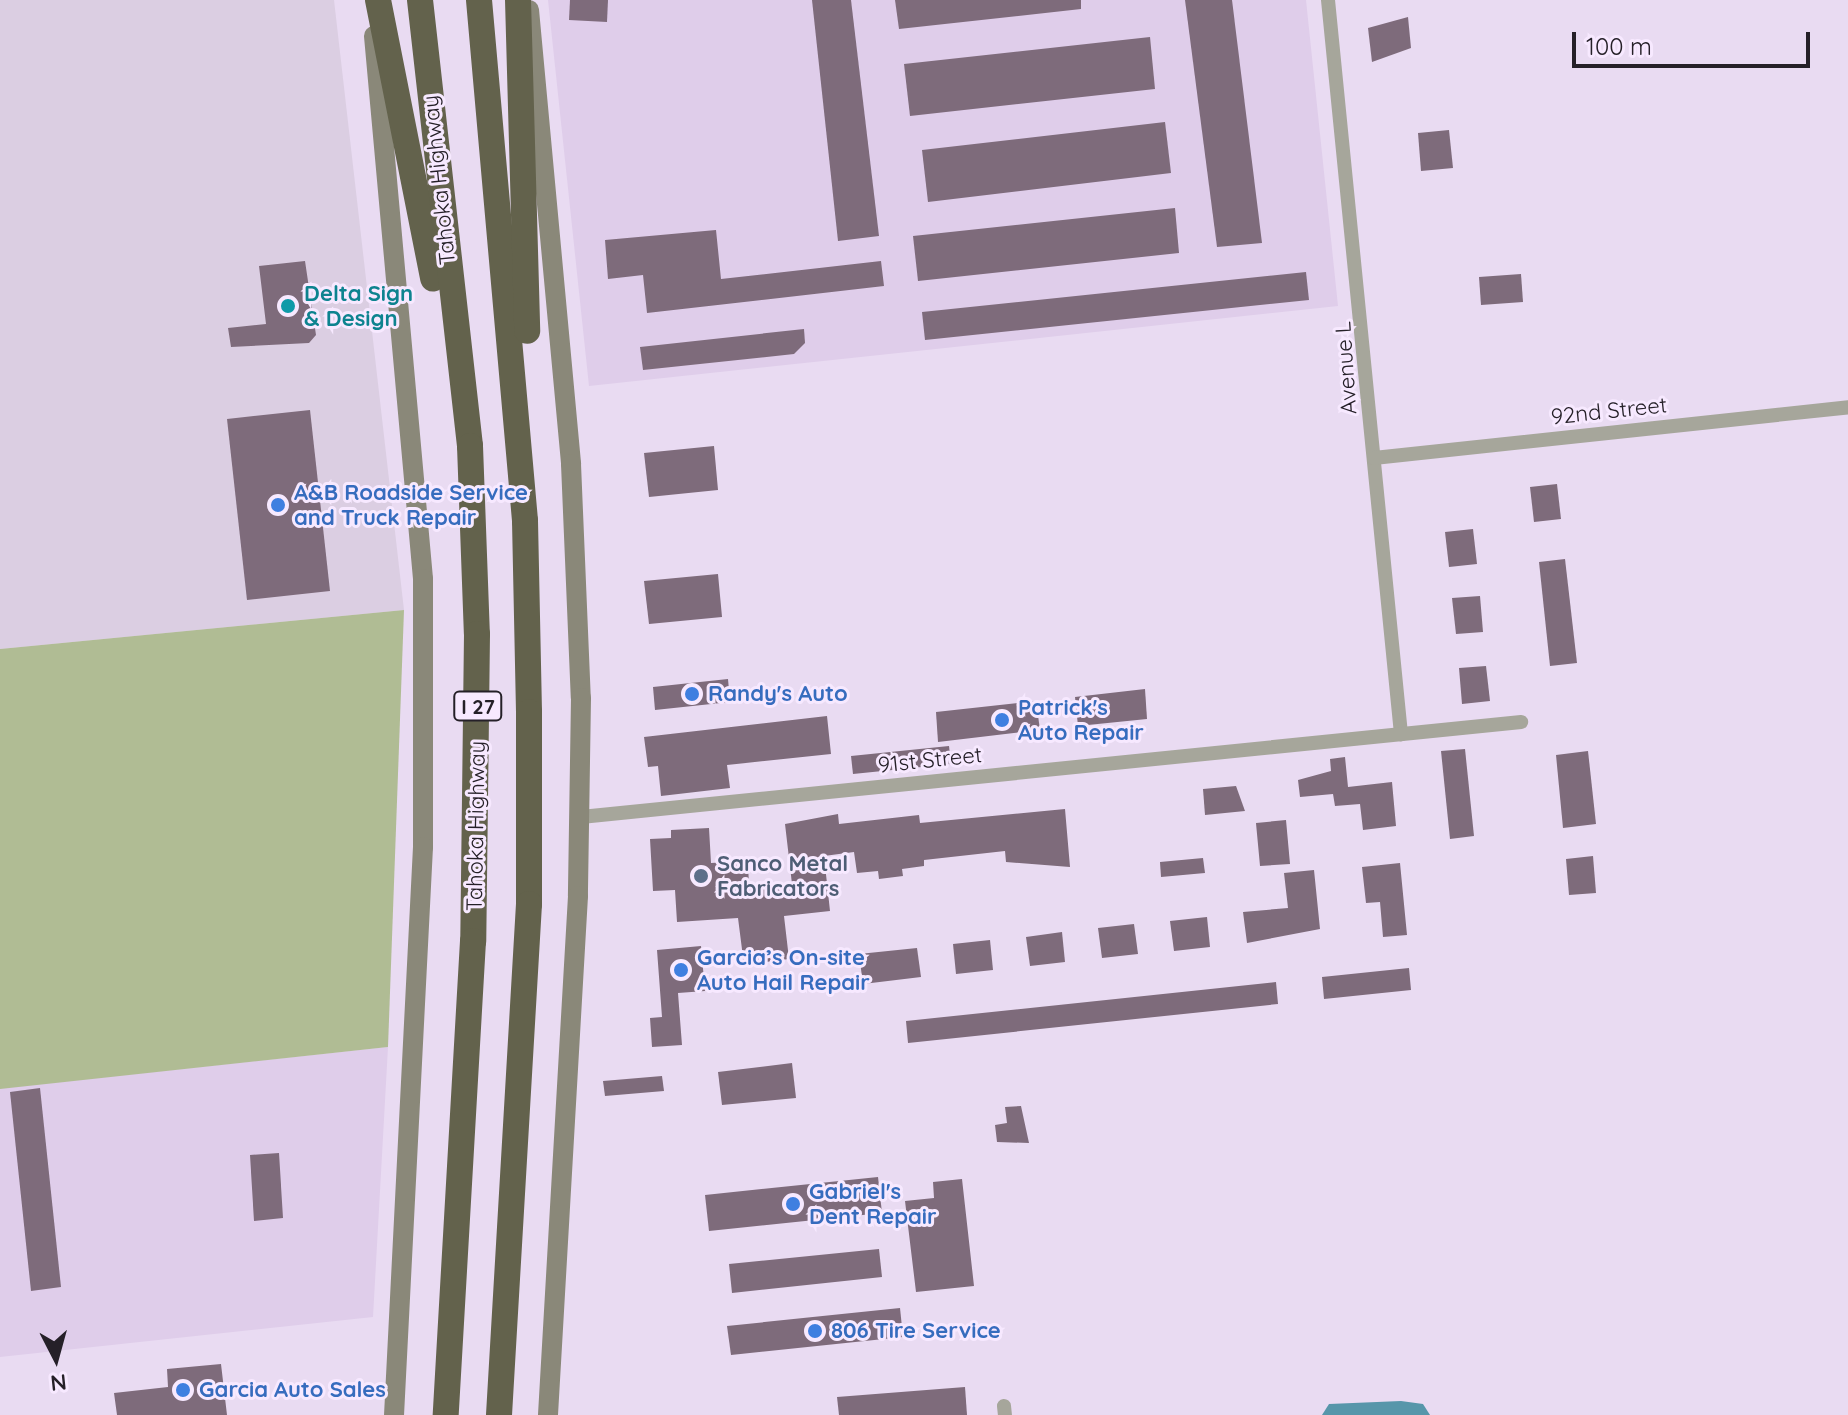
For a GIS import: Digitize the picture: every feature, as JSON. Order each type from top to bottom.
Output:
[{"type":"highway","points":[[378,0],[471,467]]},
{"type":"highway","name":"Tahoka Highway","points":[[420,0],[471,467],[478,749],[473,941],[446,1415]]},
{"type":"highway","name":"I 27","points":[[479,0],[524,506],[529,904],[499,1415]]},
{"type":"highway","points":[[518,0],[527,307],[524,506]]},
{"type":"main road","points":[[371,0],[423,579],[423,847],[394,1415]]},
{"type":"main road","points":[[528,0],[571,464],[581,817],[548,1415]]},
{"type":"street","name":"Avenue L","points":[[1328,0],[1401,734]]},
{"type":"street","name":"92nd Street","points":[[1374,458],[1848,407]]},
{"type":"street","name":"91st Street","points":[[581,817],[1521,722]]},
{"type":"shaded area","points":[[0,0],[334,0],[404,610],[0,649]]},
{"type":"shaded area","points":[[548,0],[1306,0],[1338,306],[589,386]]},
{"type":"shaded area","points":[[388,1047],[373,1317],[0,1357],[0,1088]]},
{"type":"green space","points":[[404,610],[388,1047],[0,1089],[0,649]]},
{"type":"water","points":[[1401,1401],[1423,1404],[1430,1415],[1322,1415],[1329,1404]]},
{"type":"building","points":[[570,0],[608,0],[607,22],[569,20]]},
{"type":"building","points":[[812,0],[851,0],[879,236],[838,241]]},
{"type":"building","points":[[895,0],[1081,0],[1081,9],[899,29]]},
{"type":"building","points":[[1185,0],[1232,0],[1262,243],[1217,247]]},
{"type":"building","points":[[1408,17],[1411,48],[1372,62],[1368,28]]},
{"type":"building","points":[[1150,37],[1155,89],[910,116],[904,64]]},
{"type":"building","points":[[1165,122],[1171,173],[928,202],[922,150]]},
{"type":"building","points":[[1449,130],[1453,168],[1421,171],[1418,133]]},
{"type":"building","points":[[1175,208],[1179,253],[918,281],[913,236]]},
{"type":"building","points":[[716,230],[721,279],[881,261],[884,286],[647,313],[643,275],[608,279],[605,240]]},
{"type":"building","name":"Delta Sign & Design","points":[[305,261],[316,335],[309,343],[231,347],[228,328],[266,324],[259,266]]},
{"type":"building","points":[[1306,272],[1309,300],[925,340],[922,312]]},
{"type":"building","points":[[1521,274],[1523,302],[1481,305],[1479,277]]},
{"type":"building","points":[[804,329],[805,343],[794,354],[643,370],[640,347]]},
{"type":"building","name":"A&B Roadside Service and Truck Repair","points":[[310,410],[330,591],[247,600],[227,419]]},
{"type":"building","points":[[714,446],[718,490],[649,497],[644,453]]},
{"type":"building","points":[[1557,484],[1561,519],[1534,522],[1530,487]]},
{"type":"building","points":[[1473,529],[1477,564],[1449,567],[1445,532]]},
{"type":"building","points":[[1565,559],[1577,663],[1550,666],[1539,562]]},
{"type":"building","points":[[718,574],[722,617],[649,624],[644,581]]},
{"type":"building","points":[[1480,596],[1483,632],[1456,634],[1452,598]]},
{"type":"building","points":[[1486,666],[1490,701],[1462,704],[1459,668]]},
{"type":"building","name":"Randy's Auto","points":[[728,679],[730,702],[655,710],[653,687]]},
{"type":"building","points":[[1145,689],[1147,719],[1078,726],[1075,697]]},
{"type":"building","name":"Patrick's Auto Repair","points":[[1036,701],[1040,730],[938,742],[936,712]]},
{"type":"building","points":[[827,716],[831,754],[727,765],[730,788],[661,796],[658,766],[648,767],[644,737]]},
{"type":"building","points":[[949,746],[951,764],[853,774],[851,756]]},
{"type":"building","points":[[1465,749],[1474,836],[1450,839],[1441,751]]},
{"type":"building","points":[[1588,751],[1596,824],[1563,828],[1556,755]]},
{"type":"building","points":[[1345,757],[1348,787],[1392,782],[1396,826],[1363,830],[1360,804],[1335,806],[1333,794],[1300,797],[1298,780],[1331,771],[1330,759]]},
{"type":"building","points":[[1236,786],[1245,811],[1205,815],[1203,789]]},
{"type":"building","points":[[1065,809],[1070,867],[1006,862],[1005,851],[924,860],[924,866],[902,869],[903,876],[879,879],[878,871],[857,873],[854,852],[824,856],[830,911],[784,916],[789,959],[744,965],[738,918],[677,922],[675,890],[653,891],[650,839],[671,838],[671,830],[709,828],[711,863],[748,861],[749,888],[792,884],[785,824],[838,814],[839,824],[919,815],[920,823]]},
{"type":"building","points":[[1286,820],[1290,864],[1260,866],[1256,823]]},
{"type":"building","points":[[1593,856],[1596,893],[1569,895],[1566,859]]},
{"type":"building","points":[[1203,858],[1205,873],[1161,877],[1160,862]]},
{"type":"building","points":[[1400,863],[1407,935],[1383,937],[1380,902],[1366,903],[1362,867]]},
{"type":"building","points":[[1314,870],[1320,929],[1247,943],[1243,912],[1288,908],[1284,873]]},
{"type":"building","points":[[1207,917],[1210,947],[1174,951],[1170,921]]},
{"type":"building","points":[[1134,924],[1138,954],[1102,958],[1098,928]]},
{"type":"building","points":[[1062,932],[1065,962],[1030,966],[1026,937]]},
{"type":"building","points":[[990,940],[993,970],[956,974],[953,944]]},
{"type":"building","name":"Garcia’s On-site Auto Hail Repair","points":[[701,946],[705,991],[678,993],[682,1045],[652,1047],[650,1018],[662,1017],[657,950]]},
{"type":"building","points":[[917,948],[921,977],[863,984],[859,954]]},
{"type":"building","points":[[1409,968],[1411,990],[1324,999],[1322,977]]},
{"type":"building","points":[[1276,982],[1278,1004],[908,1043],[906,1021]]},
{"type":"building","points":[[792,1063],[796,1098],[722,1105],[718,1072]]},
{"type":"building","points":[[662,1076],[664,1091],[605,1096],[603,1081]]},
{"type":"building","points":[[40,1088],[61,1287],[31,1291],[10,1092]]},
{"type":"building","points":[[1021,1106],[1029,1143],[997,1142],[995,1125],[1007,1123],[1005,1107]]},
{"type":"building","points":[[279,1153],[283,1218],[254,1221],[250,1155]]},
{"type":"building","name":"Gabriel's Dent Repair","points":[[878,1177],[882,1213],[709,1231],[705,1195]]},
{"type":"building","points":[[962,1179],[974,1286],[916,1292],[905,1201],[934,1198],[933,1182]]},
{"type":"building","points":[[879,1249],[882,1277],[732,1293],[729,1264]]},
{"type":"building","name":"806 Tire Service","points":[[900,1308],[903,1337],[731,1355],[727,1326]]},
{"type":"building","name":"Garcia Auto Sales","points":[[221,1364],[227,1415],[117,1415],[114,1393],[168,1387],[167,1369]]},
{"type":"building","points":[[965,1387],[967,1415],[839,1415],[837,1397]]},
{"type":"place","name":"Delta Sign & Design","points":[[288,306]]},
{"type":"place","name":"A&B Roadside Service and Truck Repair","points":[[278,505]]},
{"type":"place","name":"Randy's Auto","points":[[692,694]]},
{"type":"place","name":"Patrick's Auto Repair","points":[[1002,720]]},
{"type":"place","name":"Sanco Metal Fabricators","points":[[701,876]]},
{"type":"place","name":"Garcia’s On-site Auto Hail Repair","points":[[681,970]]},
{"type":"place","name":"Gabriel's Dent Repair","points":[[793,1204]]},
{"type":"place","name":"806 Tire Service","points":[[815,1331]]},
{"type":"place","name":"Garcia Auto Sales","points":[[183,1390]]}]
